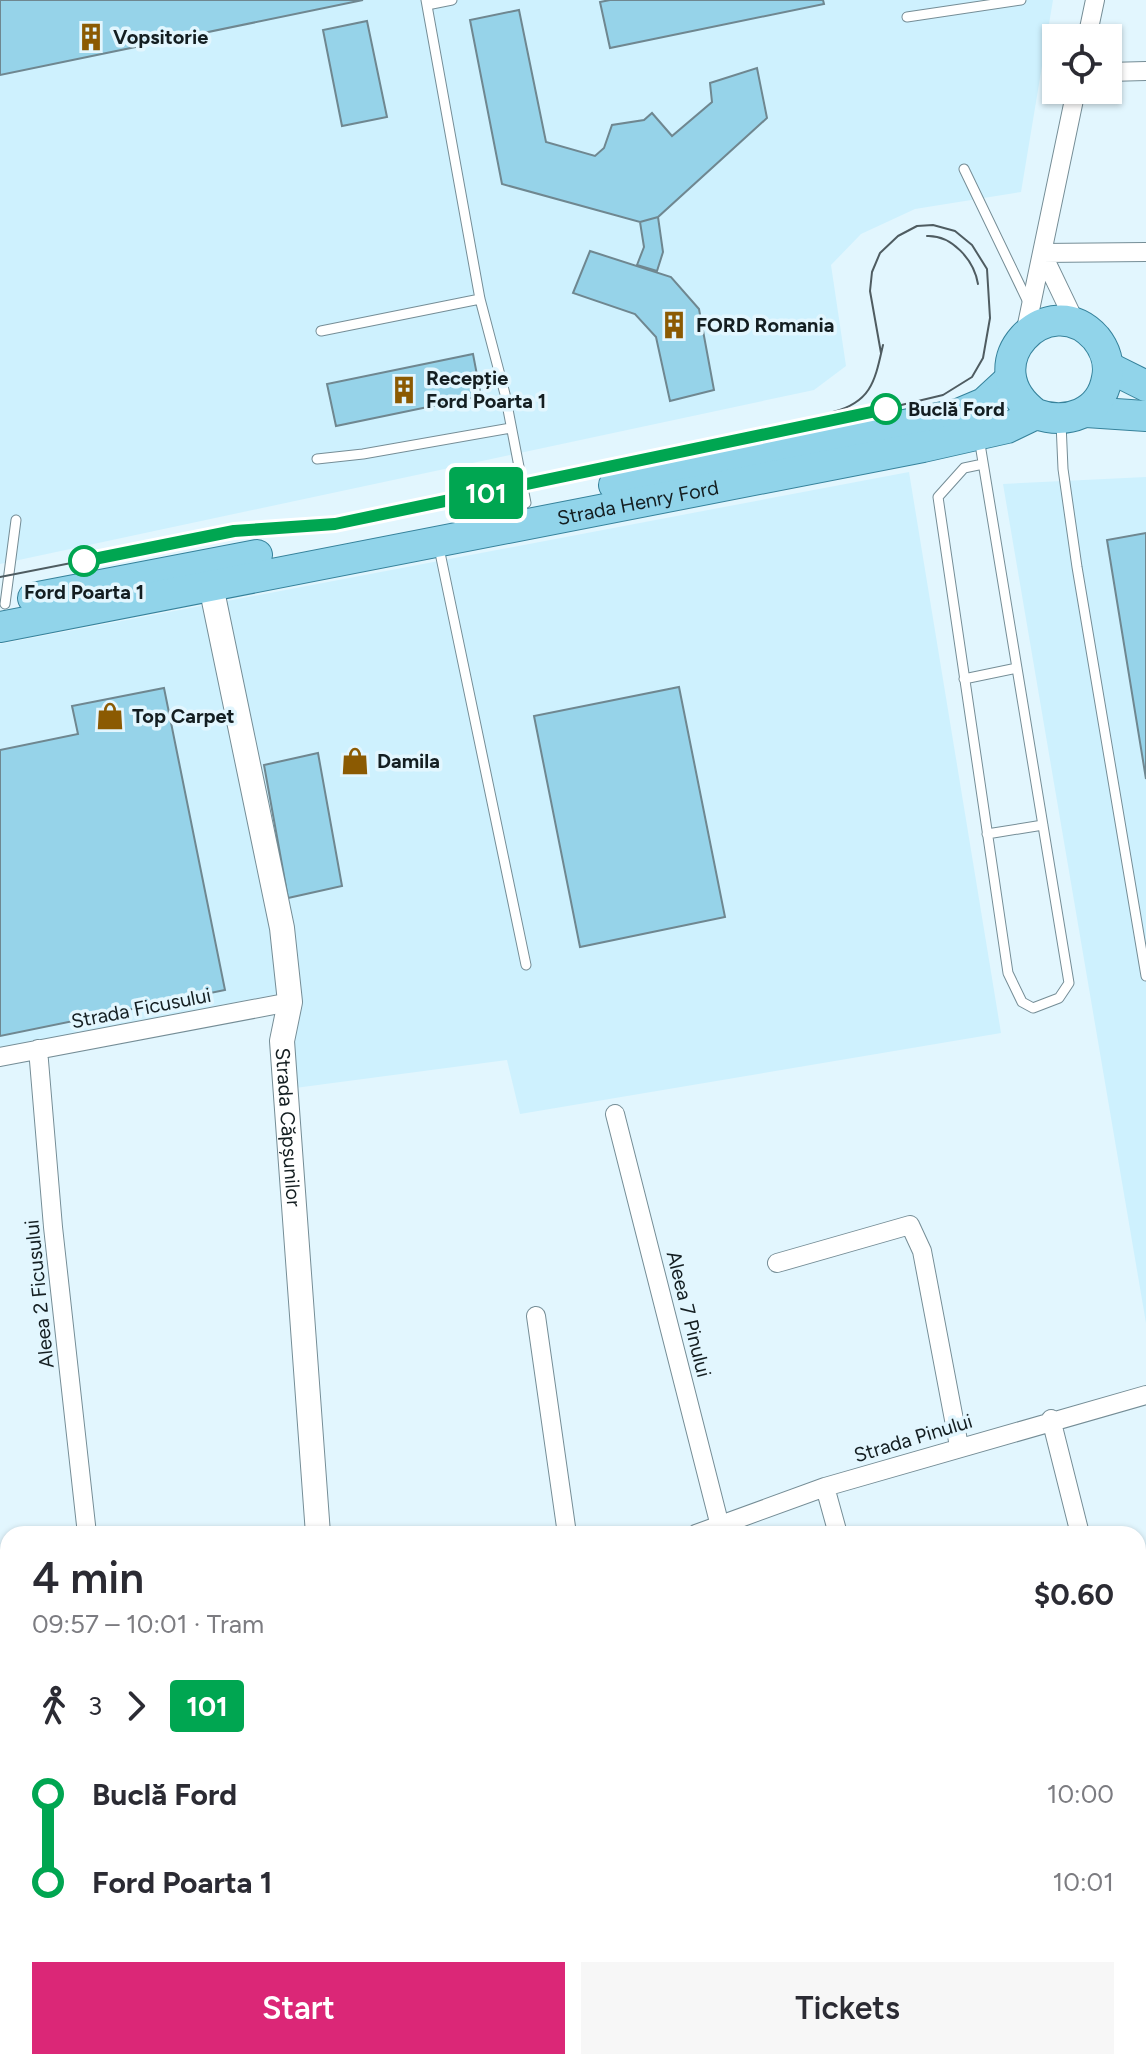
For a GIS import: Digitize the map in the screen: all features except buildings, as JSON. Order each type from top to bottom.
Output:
[{"type":"main road","points":[[1028,320],[1076,324],[1098,340],[1108,367],[1103,392],[1061,415],[1015,394],[1010,379],[1012,355],[1028,320]]},
{"type":"main road","points":[[1108,367],[1146,386]]},
{"type":"main road","name":"Strada Henry Ford","points":[[2,612],[958,414],[984,403],[1010,379]]},
{"type":"main road","name":"Strada Henry Ford","points":[[2,612],[211,586],[437,540],[980,449],[1007,428],[1061,415],[1146,416]]},
{"type":"street","points":[[1090,24],[1095,0]]},
{"type":"street","points":[[1122,72],[1146,71]]},
{"type":"street","points":[[1028,320],[1073,104]]},
{"type":"street","points":[[1042,253],[1146,252]]},
{"type":"street","points":[[1042,253],[1063,304],[1076,324]]},
{"type":"street","name":"Strada Căpșunilor","points":[[211,586],[282,928],[290,1002],[282,1041],[317,1526]]},
{"type":"street","name":"Strada Ficusului","points":[[0,1057],[290,1002]]},
{"type":"street","name":"Aleea 2 Ficusului","points":[[38,1049],[53,1227],[86,1526]]},
{"type":"street","name":"Aleea 7 Pinului","points":[[615,1114],[720,1526]]},
{"type":"street","points":[[777,1263],[910,1225],[922,1251],[959,1446]]},
{"type":"street","points":[[536,1316],[566,1526]]},
{"type":"street","name":"Strada Pinului","points":[[731,1526],[825,1487],[1051,1419],[1146,1395]]},
{"type":"street","points":[[1051,1419],[1078,1526]]},
{"type":"street","points":[[825,1487],[836,1526]]},
{"type":"lane","points":[[452,0],[426,3],[480,299],[526,503]]},
{"type":"lane","points":[[907,17],[1021,0]]},
{"type":"lane","points":[[964,169],[1028,320]]},
{"type":"lane","points":[[321,331],[480,299]]},
{"type":"lane","points":[[1061,415],[1063,469],[1077,567],[1146,976]]},
{"type":"lane","points":[[317,459],[511,428]]},
{"type":"lane","points":[[980,449],[1069,983],[1059,998],[1033,1008],[1022,1002],[1008,973],[938,497],[980,449]]},
{"type":"lane","points":[[2,612],[16,520]]},
{"type":"lane","points":[[437,540],[526,965]]},
{"type":"lane","points":[[964,679],[1017,668]]},
{"type":"lane","points":[[987,834],[1043,825]]},
{"type":"shaded area","points":[[0,0],[1053,0],[1049,24],[1042,24],[1042,66],[1021,192],[915,209],[861,234],[831,265],[846,366],[814,390],[0,564]]},
{"type":"shaded area","points":[[909,472],[1001,1033],[520,1114],[507,1060],[295,1088],[283,993],[0,1049],[0,644]]},
{"type":"shaded area","points":[[1146,477],[1146,1323],[1003,484]]},
{"type":"tram line","points":[[0,577],[234,531],[335,524],[826,423],[943,395],[972,377],[983,358],[990,318],[987,269],[972,245],[955,231],[933,225],[917,226],[898,236],[880,253],[872,272],[870,291],[881,353]]},
{"type":"tram line","points":[[927,236],[953,244],[967,258],[978,284]]},
{"type":"tram line","points":[[833,412],[856,402],[870,388],[883,345]]},
{"type":"tram line","name":"101","points":[[84,561],[234,531],[335,524],[886,409]]},
{"type":"place","name":"Vopsitorie","points":[[91,37]]},
{"type":"place","name":"FORD Romania","points":[[674,325]]},
{"type":"place","name":"Recepție Ford Poarta 1","points":[[404,390]]},
{"type":"place","name":"Buclă Ford","points":[[886,409]]},
{"type":"place","name":"Ford Poarta 1","points":[[84,561]]},
{"type":"place","name":"Top Carpet","points":[[110,716]]},
{"type":"place","name":"Damila","points":[[355,761]]}]
